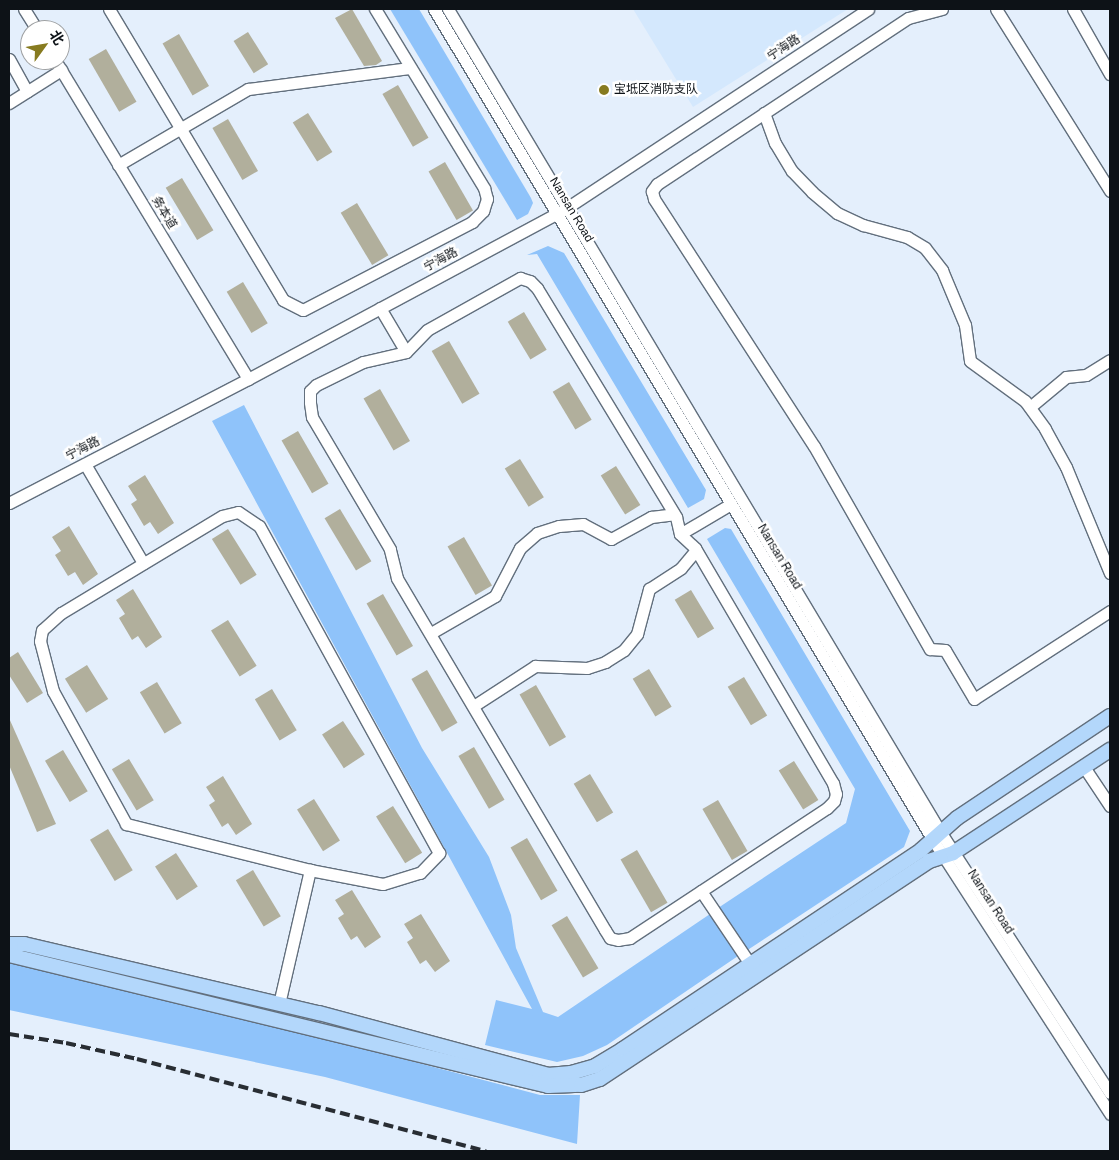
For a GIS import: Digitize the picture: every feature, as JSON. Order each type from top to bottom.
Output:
[{"type":"main road","points":[[9,944],[24,944],[279,1004],[548,1075],[595,1066],[750,964],[937,836],[957,818],[1110,716]]},
{"type":"main road","points":[[9,955],[548,1086],[581,1085],[600,1079],[929,861],[948,854],[1110,750]]},
{"type":"street","points":[[24,9],[31,20]]},
{"type":"street","points":[[109,9],[283,300],[303,310],[472,222],[483,211],[487,199],[484,188],[374,9]]},
{"type":"street","name":"Nansan Road","points":[[434,9],[561,211],[937,836]]},
{"type":"street","name":"Nansan Road","points":[[448,9],[561,211],[731,504],[1110,1114]]},
{"type":"street","name":"宁海路","points":[[9,503],[248,380],[561,211],[868,9]]},
{"type":"street","points":[[942,9],[908,18],[657,184],[652,191],[654,198],[814,446],[930,649],[945,650],[974,698],[1110,611]]},
{"type":"street","points":[[996,9],[1110,191]]},
{"type":"street","points":[[1073,9],[1110,74]]},
{"type":"street","points":[[9,59],[27,92]]},
{"type":"street","points":[[118,165],[248,89],[410,68]]},
{"type":"street","points":[[9,103],[27,92],[52,70]]},
{"type":"street","name":"务本道","points":[[61,70],[248,380]]},
{"type":"street","points":[[9,83],[19,77]]},
{"type":"street","points":[[764,113],[775,143],[792,171],[812,192],[837,213],[863,224],[907,237],[925,248],[953,290],[966,325],[970,361],[1030,408],[1066,467],[1110,573]]},
{"type":"street","points":[[520,278],[530,281],[674,514],[680,534],[696,550],[833,783],[836,794],[834,801],[827,808],[630,938],[610,938],[474,705],[397,578],[390,549],[312,417],[310,391],[316,385],[363,362],[406,352],[427,330],[520,278]]},
{"type":"street","points":[[380,308],[406,352]]},
{"type":"street","points":[[1030,408],[1066,377],[1086,375],[1110,360]]},
{"type":"street","points":[[85,464],[143,563]]},
{"type":"street","points":[[680,534],[731,504]]},
{"type":"street","points":[[238,512],[251,518],[259,526],[439,853],[434,862],[420,873],[383,884],[310,870],[126,824],[53,691],[40,641],[42,630],[61,613],[222,516],[238,512]]},
{"type":"street","points":[[431,634],[495,596],[520,548],[537,533],[559,526],[583,524],[611,540],[651,517],[674,514]]},
{"type":"street","points":[[474,705],[535,666],[587,668],[605,662],[624,650],[637,634],[649,588],[681,568],[696,550]]},
{"type":"street","points":[[1084,767],[1110,806]]},
{"type":"street","name":"Nansan Road","points":[[948,854],[1110,1093]]},
{"type":"street","points":[[279,1004],[310,870]]},
{"type":"street","points":[[701,891],[750,964]]},
{"type":"shaded area","points":[[390,9],[419,9],[531,198],[533,203],[528,214],[517,220]]},
{"type":"shaded area","points":[[633,9],[848,9],[693,107]]},
{"type":"shaded area","points":[[548,246],[564,253],[706,490],[704,499],[688,508],[537,254],[527,255]]},
{"type":"shaded area","points":[[244,405],[422,748],[489,857],[511,915],[516,948],[543,1012],[558,1017],[710,914],[738,956],[607,1045],[583,1056],[557,1062],[485,1045],[496,1000],[532,1009],[212,421]]},
{"type":"shaded area","points":[[725,528],[731,529],[910,831],[904,847],[746,951],[718,908],[846,823],[855,789],[707,539]]},
{"type":"shaded area","points":[[9,963],[87,976],[540,1095],[580,1095],[577,1144],[325,1077],[9,1010]]},
{"type":"building","points":[[352,9],[382,61],[376,65],[364,66],[335,18]]},
{"type":"building","points":[[248,32],[268,64],[254,73],[234,41]]},
{"type":"building","points":[[179,34],[209,86],[193,95],[163,44]]},
{"type":"building","points":[[106,49],[136,102],[119,112],[89,59]]},
{"type":"building","points":[[398,85],[428,138],[413,147],[382,94]]},
{"type":"building","points":[[308,113],[332,152],[317,162],[293,123]]},
{"type":"building","points":[[228,119],[258,171],[242,180],[212,128]]},
{"type":"building","points":[[445,162],[473,210],[457,220],[429,172]]},
{"type":"building","points":[[182,178],[213,230],[197,240],[166,188]]},
{"type":"building","points":[[357,203],[388,255],[372,265],[341,213]]},
{"type":"building","points":[[243,282],[268,323],[251,333],[227,292]]},
{"type":"building","points":[[524,312],[547,350],[530,360],[508,322]]},
{"type":"building","points":[[449,341],[480,394],[462,404],[432,351]]},
{"type":"building","points":[[569,382],[592,420],[575,430],[553,392]]},
{"type":"building","points":[[380,389],[410,441],[394,450],[364,399]]},
{"type":"building","points":[[298,431],[328,484],[312,493],[282,440]]},
{"type":"building","points":[[520,459],[544,497],[529,507],[505,469]]},
{"type":"building","points":[[616,466],[640,505],[625,515],[601,476]]},
{"type":"building","points":[[145,475],[174,523],[158,534],[150,522],[144,526],[131,504],[137,500],[128,486]]},
{"type":"building","points":[[340,509],[371,561],[356,571],[325,518]]},
{"type":"building","points":[[69,526],[98,574],[83,585],[75,572],[68,576],[55,555],[61,551],[52,537]]},
{"type":"building","points":[[228,529],[257,575],[241,585],[212,539]]},
{"type":"building","points":[[464,537],[492,585],[476,595],[448,546]]},
{"type":"building","points":[[133,589],[162,637],[146,648],[138,636],[132,640],[119,618],[125,614],[116,600]]},
{"type":"building","points":[[691,590],[714,629],[698,638],[675,600]]},
{"type":"building","points":[[383,594],[413,646],[397,655],[367,604]]},
{"type":"building","points":[[228,620],[257,666],[240,676],[211,631]]},
{"type":"building","points":[[18,652],[43,693],[27,703],[9,675],[9,658]]},
{"type":"building","points":[[87,665],[108,699],[86,713],[65,679]]},
{"type":"building","points":[[649,669],[672,707],[655,717],[633,679]]},
{"type":"building","points":[[427,670],[457,723],[442,732],[411,679]]},
{"type":"building","points":[[744,677],[767,716],[751,725],[728,687]]},
{"type":"building","points":[[157,682],[182,723],[165,733],[140,692]]},
{"type":"building","points":[[536,685],[566,737],[550,746],[520,694]]},
{"type":"building","points":[[272,689],[297,730],[280,740],[255,699]]},
{"type":"building","points":[[9,718],[56,824],[37,832],[9,765]]},
{"type":"building","points":[[343,721],[365,755],[344,768],[322,735]]},
{"type":"building","points":[[474,747],[504,800],[489,809],[458,756]]},
{"type":"building","points":[[63,750],[88,791],[70,802],[45,761]]},
{"type":"building","points":[[129,759],[154,800],[137,810],[112,769]]},
{"type":"building","points":[[794,761],[818,800],[803,810],[779,771]]},
{"type":"building","points":[[590,774],[613,813],[597,822],[574,784]]},
{"type":"building","points":[[223,776],[252,824],[236,835],[228,823],[222,827],[209,805],[215,801],[206,787]]},
{"type":"building","points":[[314,799],[340,841],[323,851],[297,810]]},
{"type":"building","points":[[718,800],[748,851],[732,860],[702,809]]},
{"type":"building","points":[[393,806],[422,853],[405,863],[376,817]]},
{"type":"building","points":[[108,829],[133,870],[115,881],[90,840]]},
{"type":"building","points":[[527,838],[558,891],[541,900],[511,848]]},
{"type":"building","points":[[637,850],[668,903],[651,912],[621,860]]},
{"type":"building","points":[[176,853],[198,887],[177,900],[155,867]]},
{"type":"building","points":[[253,870],[281,916],[264,927],[236,880]]},
{"type":"building","points":[[352,890],[381,937],[365,948],[357,936],[351,940],[338,918],[344,914],[335,900]]},
{"type":"building","points":[[421,914],[450,961],[435,972],[426,960],[420,964],[407,942],[413,938],[404,924]]},
{"type":"building","points":[[567,916],[598,968],[583,978],[552,925]]},
{"type":"railway","points":[[9,1034],[66,1043],[137,1059],[486,1151]]},
{"type":"place","name":"宝坻区消防支队","points":[[604,90]]}]
